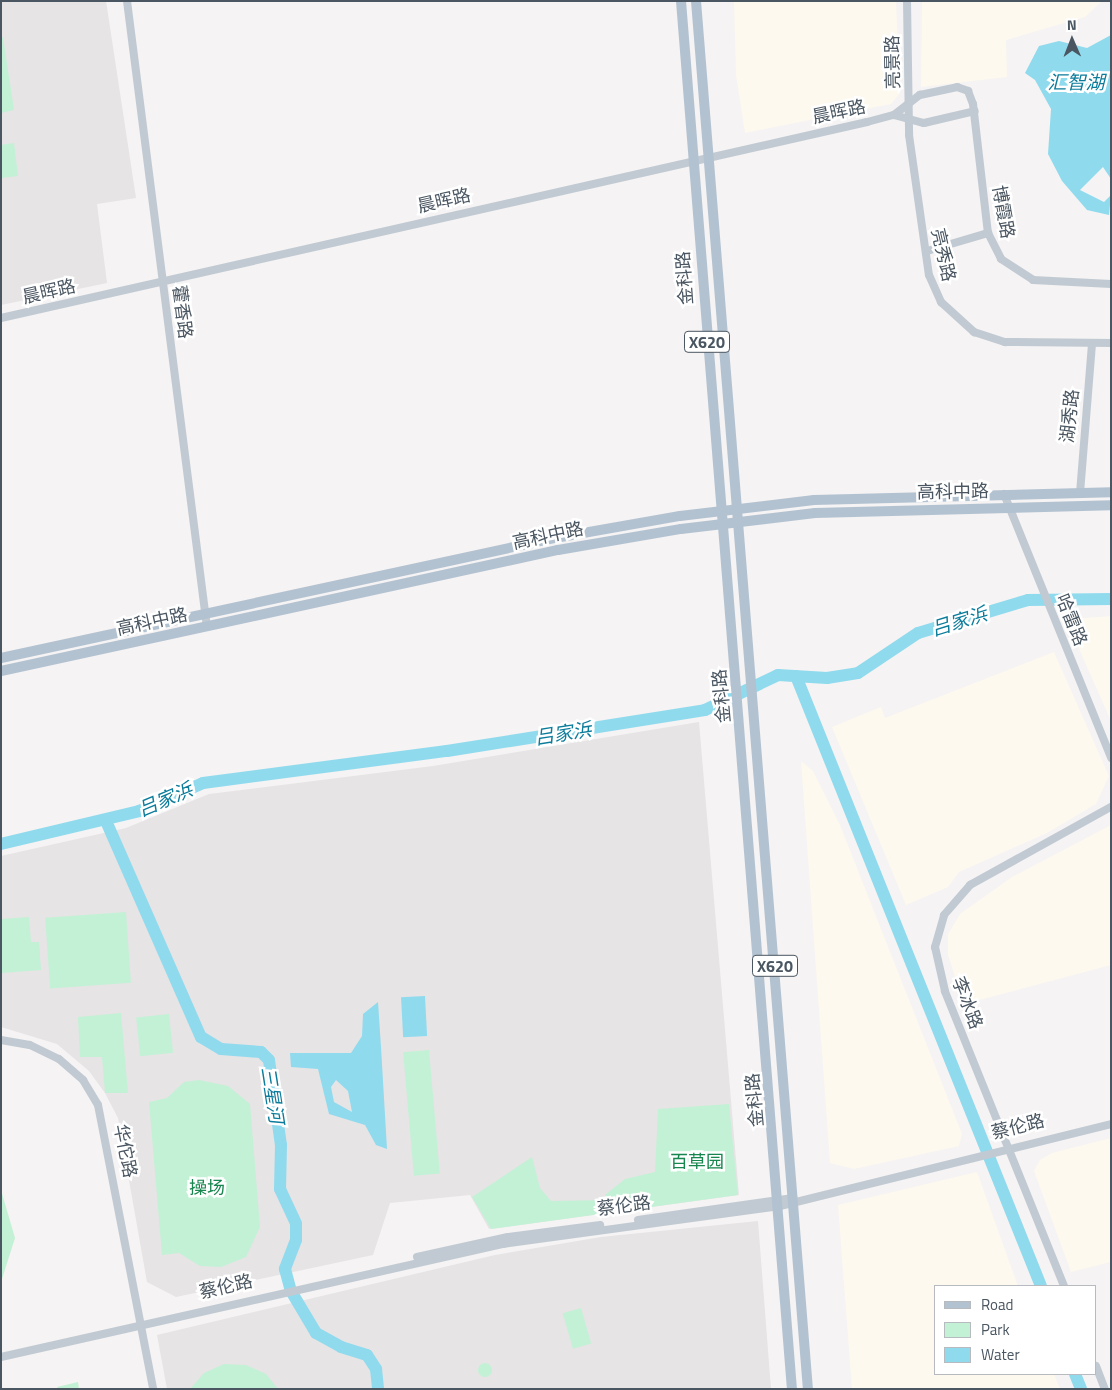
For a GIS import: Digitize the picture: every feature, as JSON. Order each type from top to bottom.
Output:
[{"type":"main road","name":"金科路","points":[[681,1],[780,1203],[792,1389]]},
{"type":"main road","name":"金科路","points":[[696,1],[795,1200],[808,1389]]},
{"type":"main road","name":"高科中路","points":[[1,658],[556,538],[722,510],[814,500],[1111,492]]},
{"type":"main road","name":"高科中路","points":[[1,672],[558,550],[724,523],[844,512],[1008,506],[1111,505]]},
{"type":"street","name":"藿香路","points":[[127,1],[207,626]]},
{"type":"street","name":"亮景路","points":[[907,1],[908,122]]},
{"type":"street","points":[[908,102],[963,88],[975,111],[908,122]]},
{"type":"street","name":"晨晖路","points":[[1,318],[894,116],[908,102]]},
{"type":"street","name":"博霞路","points":[[975,111],[988,233],[1001,259],[1023,277],[1052,283],[1111,284]]},
{"type":"street","name":"晨晖路","points":[[894,116],[908,122]]},
{"type":"street","name":"亮秀路","points":[[908,122],[930,275],[941,302],[974,332],[1004,342],[1111,344]]},
{"type":"street","points":[[927,251],[988,233]]},
{"type":"street","name":"湖秀路","points":[[1080,493],[1092,344]]},
{"type":"street","name":"哈雷路","points":[[1004,494],[1111,758]]},
{"type":"street","name":"李冰路","points":[[1064,1285],[1004,1148],[940,977],[937,930],[955,898],[970,885],[1111,807]]},
{"type":"street","name":"华佗路","points":[[1,1040],[30,1045],[58,1059],[83,1080],[98,1105],[153,1389]]},
{"type":"street","name":"华佗路","points":[[1,1045],[29,1049],[56,1062],[92,1101],[103,1135],[141,1325]]},
{"type":"street","name":"蔡伦路","points":[[1,1357],[508,1237],[795,1200],[1004,1148],[1111,1119]]},
{"type":"street","name":"蔡伦路","points":[[1004,1148],[1111,1124]]},
{"type":"street","points":[[1097,1369],[1105,1389]]},
{"type":"shaded area","points":[[1,1],[106,1],[136,198],[97,204],[107,283],[1,305]]},
{"type":"shaded area","points":[[734,1],[896,1],[900,93],[891,104],[745,133],[736,75]]},
{"type":"shaded area","points":[[922,1],[1102,1],[1085,17],[1006,40],[1007,77],[921,87]]},
{"type":"shaded area","points":[[1111,616],[1111,721],[1068,624],[1071,619]]},
{"type":"shaded area","points":[[1054,652],[1109,776],[1096,804],[1047,833],[959,872],[948,887],[906,905],[832,727],[881,707],[885,718]]},
{"type":"shaded area","points":[[699,722],[739,1195],[489,1229],[470,1195],[390,1203],[373,1255],[176,1297],[147,1282],[118,1118],[105,1093],[89,1071],[57,1044],[1,1027],[1,856],[126,828],[209,794],[433,766]]},
{"type":"shaded area","points":[[801,761],[813,771],[840,825],[962,1134],[959,1146],[854,1169],[830,1163]]},
{"type":"shaded area","points":[[1111,825],[1111,965],[964,1004],[948,955],[948,934],[960,914],[1012,877]]},
{"type":"shaded area","points":[[1111,1138],[1111,1262],[1071,1272],[1034,1171],[1040,1160],[1052,1153]]},
{"type":"shaded area","points":[[977,1172],[1018,1285],[934,1285],[934,1375],[1054,1375],[1060,1389],[852,1389],[838,1205]]},
{"type":"shaded area","points":[[758,1221],[771,1389],[167,1389],[157,1335],[495,1255],[601,1237]]},
{"type":"green space","points":[[3,37],[14,110],[1,113],[1,38]]},
{"type":"green space","points":[[14,143],[18,176],[1,178],[1,145]]},
{"type":"green space","points":[[126,912],[131,983],[50,988],[45,918]]},
{"type":"green space","points":[[29,917],[31,942],[39,942],[41,970],[1,973],[1,919]]},
{"type":"green space","points":[[121,1013],[128,1093],[105,1093],[102,1057],[80,1057],[78,1017]]},
{"type":"green space","points":[[169,1014],[173,1053],[140,1056],[136,1017]]},
{"type":"green space","points":[[429,1050],[440,1174],[414,1176],[403,1052]]},
{"type":"green space","name":"操场","points":[[199,1080],[228,1086],[250,1104],[260,1227],[246,1257],[221,1267],[200,1266],[179,1253],[162,1255],[149,1102],[167,1098],[184,1082]]},
{"type":"green space","name":"百草园","points":[[729,1104],[738,1195],[491,1229],[472,1197],[532,1157],[540,1188],[551,1201],[606,1200],[605,1195],[625,1179],[655,1172],[658,1109]]},
{"type":"green space","points":[[1,1190],[15,1238],[1,1282]]},
{"type":"green space","points":[[581,1308],[591,1344],[573,1349],[563,1313]]},
{"type":"green space","points":[[482,1363],[488,1363],[492,1370],[488,1377],[482,1377],[478,1373],[478,1367]]},
{"type":"green space","points":[[224,1364],[246,1365],[266,1374],[278,1389],[190,1389],[204,1373]]},
{"type":"green space","points":[[78,1382],[79,1389],[58,1389],[57,1387]]},
{"type":"water","name":"汇智湖","points":[[1111,35],[1111,179],[1103,167],[1080,190],[1104,202],[1111,195],[1109,215],[1087,210],[1062,181],[1048,154],[1051,109],[1035,80],[1025,73],[1039,46],[1059,41],[1087,48]]},
{"type":"water","points":[[425,996],[427,1036],[403,1037],[401,997]]},
{"type":"water","points":[[378,1002],[387,1149],[376,1145],[365,1125],[329,1114],[318,1069],[291,1067],[290,1053],[351,1053],[362,1036],[363,1014]],"holes":[[[336,1080],[348,1091],[352,1112],[334,1102],[331,1087]]]},
{"type":"waterway","name":"吕家浜","points":[[1,844],[139,811],[203,783],[447,751],[705,710],[778,675],[827,678],[858,673],[918,633],[1028,600],[1111,599]]},
{"type":"waterway","points":[[796,676],[1041,1285]]},
{"type":"waterway","name":"三星河","points":[[106,821],[201,1037],[221,1049],[261,1052],[269,1060],[281,1145],[280,1189],[296,1224],[296,1240],[285,1269],[291,1291],[316,1333],[341,1347],[367,1355],[376,1369],[378,1389]]},
{"type":"waterway","points":[[1075,1375],[1081,1389]]}]
